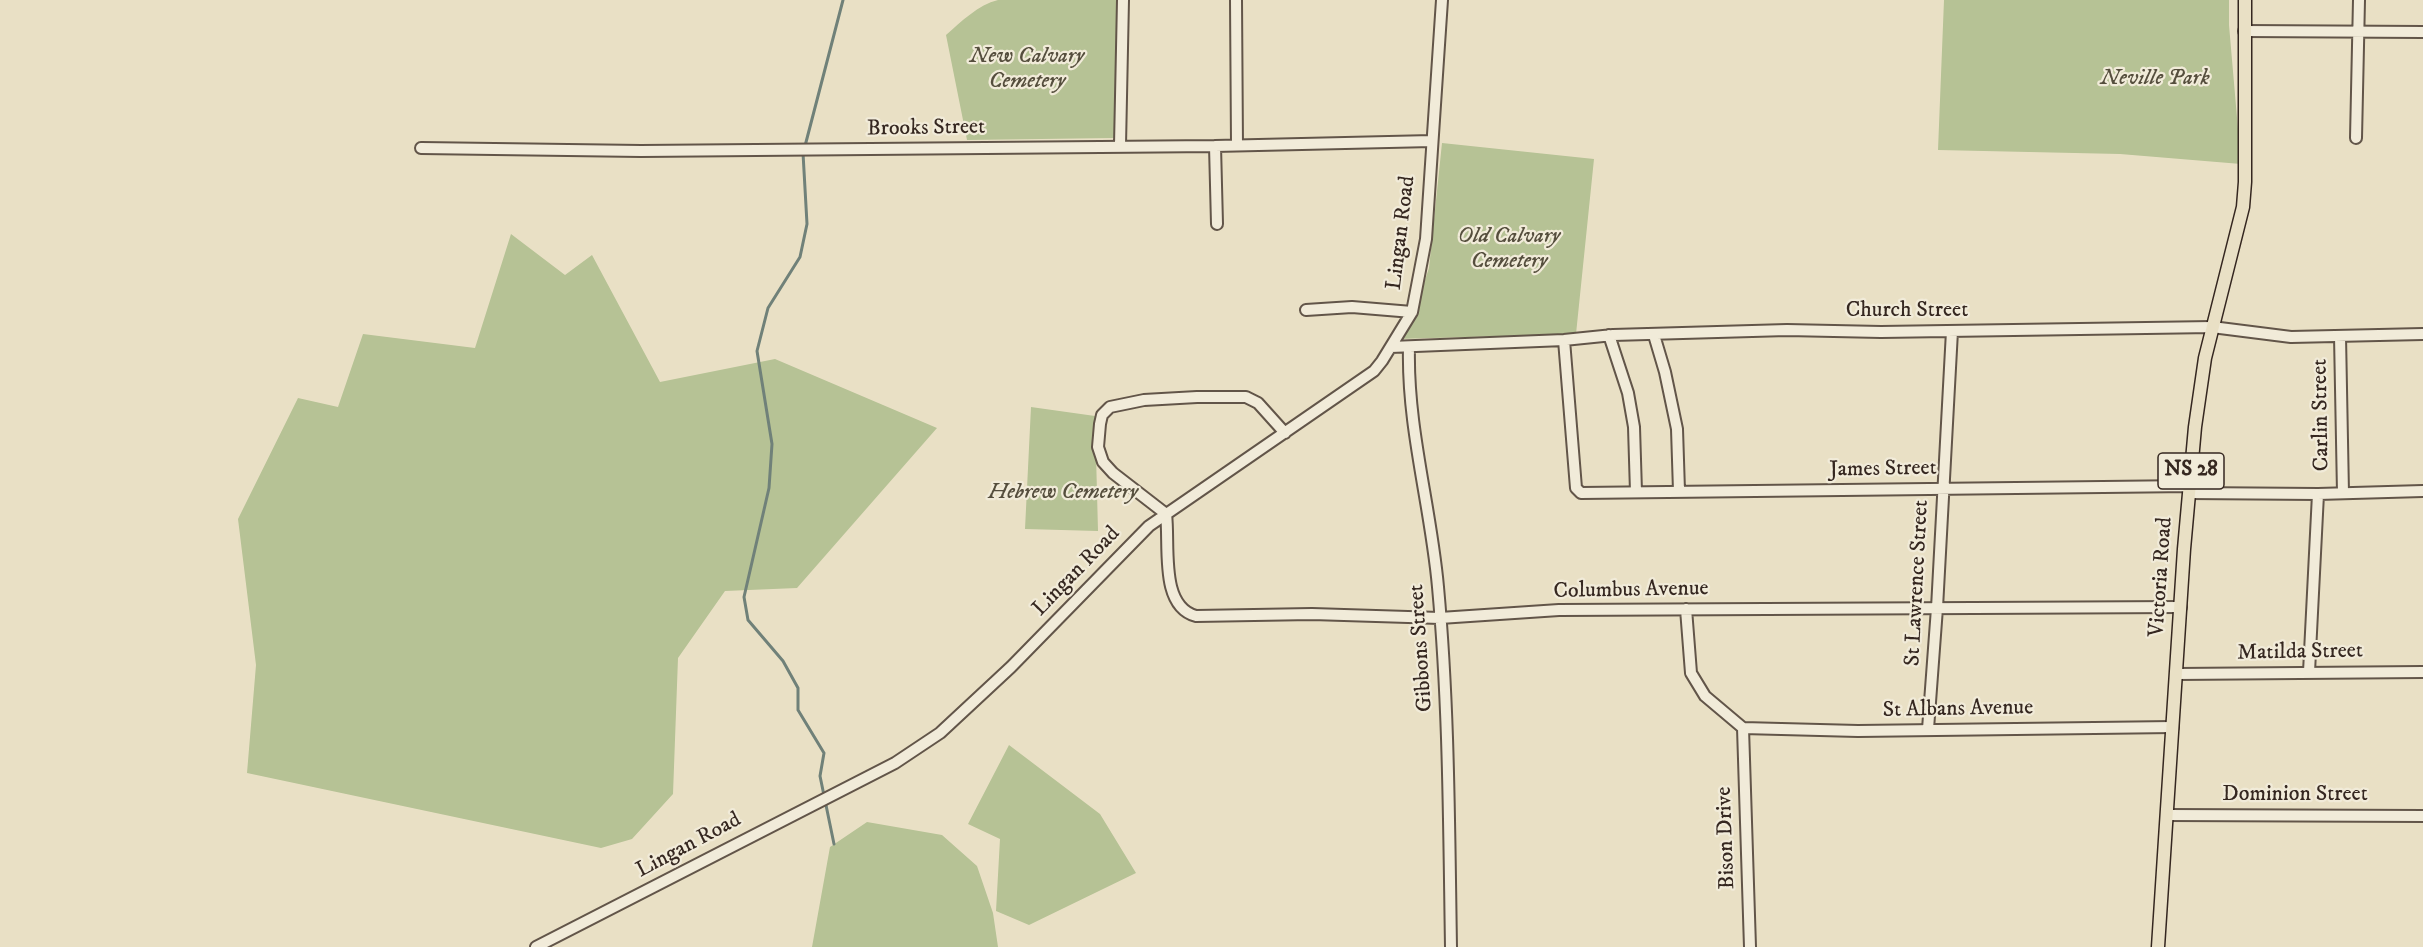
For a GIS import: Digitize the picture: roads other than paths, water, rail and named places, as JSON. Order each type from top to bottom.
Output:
[{"type":"main road","name":"Victoria Road","points":[[2158,947],[2189,490],[2196,421],[2205,358],[2243,198],[2245,0]]},
{"type":"street","points":[[1120,145],[1123,0]]},
{"type":"street","points":[[1236,0],[1237,145]]},
{"type":"street","name":"Lingan Road","points":[[536,947],[895,763],[921,747],[940,733],[1022,657],[1149,526],[1374,371],[1412,312],[1426,239],[1442,0]]},
{"type":"street","points":[[2356,138],[2359,0]]},
{"type":"street","points":[[2244,31],[2423,32]]},
{"type":"street","name":"Brooks Street","points":[[421,148],[641,151],[1120,145],[1215,146],[1432,141]]},
{"type":"street","points":[[1215,146],[1217,224]]},
{"type":"street","points":[[1306,310],[1360,307],[1412,312]]},
{"type":"street","name":"Church Street","points":[[1391,347],[1564,340],[1609,335],[1787,330],[1952,331],[2212,327],[2279,337],[2423,334]]},
{"type":"street","name":"St Lawrence Street","points":[[1928,729],[1952,331]]},
{"type":"street","points":[[1609,335],[1628,393],[1634,427],[1636,492]]},
{"type":"street","points":[[1654,335],[1665,372],[1677,429],[1679,491]]},
{"type":"street","name":"Carlin Street","points":[[2340,336],[2343,493]]},
{"type":"street","name":"James Street","points":[[1564,340],[1578,490],[1583,493],[1943,488],[2189,490],[2318,494],[2423,491]]},
{"type":"street","name":"Gibbons Street","points":[[1409,348],[1412,410],[1432,533],[1440,618],[1448,745],[1451,947]]},
{"type":"street","points":[[1166,514],[1113,473],[1103,462],[1098,447],[1100,424],[1102,415],[1110,407],[1144,400],[1245,397],[1258,403],[1285,433]]},
{"type":"street","points":[[2309,672],[2318,494]]},
{"type":"street","name":"Columbus Avenue","points":[[1166,514],[1172,593],[1177,604],[1188,614],[1196,616],[1321,614],[1440,618],[1559,610],[2181,607]]},
{"type":"street","points":[[1686,609],[1691,673],[1705,696],[1743,728]]},
{"type":"street","name":"Matilda Street","points":[[2177,674],[2423,672]]},
{"type":"street","name":"St Albans Avenue","points":[[1743,728],[2173,727]]},
{"type":"street","name":"Bison Drive","points":[[1743,728],[1750,947]]},
{"type":"street","name":"Dominion Street","points":[[2167,815],[2423,816]]},
{"type":"waterway","points":[[805,146],[843,0]]},
{"type":"waterway","points":[[803,153],[807,224],[800,257],[768,308],[757,351],[772,444],[769,488],[744,597],[748,620],[783,661],[798,688],[798,710],[824,753],[820,776],[834,844]]},
{"type":"park label","name":"New Calvary Cemetery","points":[[1027,70]]},
{"type":"park label","name":"Neville Park","points":[[2155,79]]},
{"type":"park label","name":"Old Calvary Cemetery","points":[[1509,250]]},
{"type":"park label","name":"Hebrew Cemetery","points":[[1063,493]]}]
